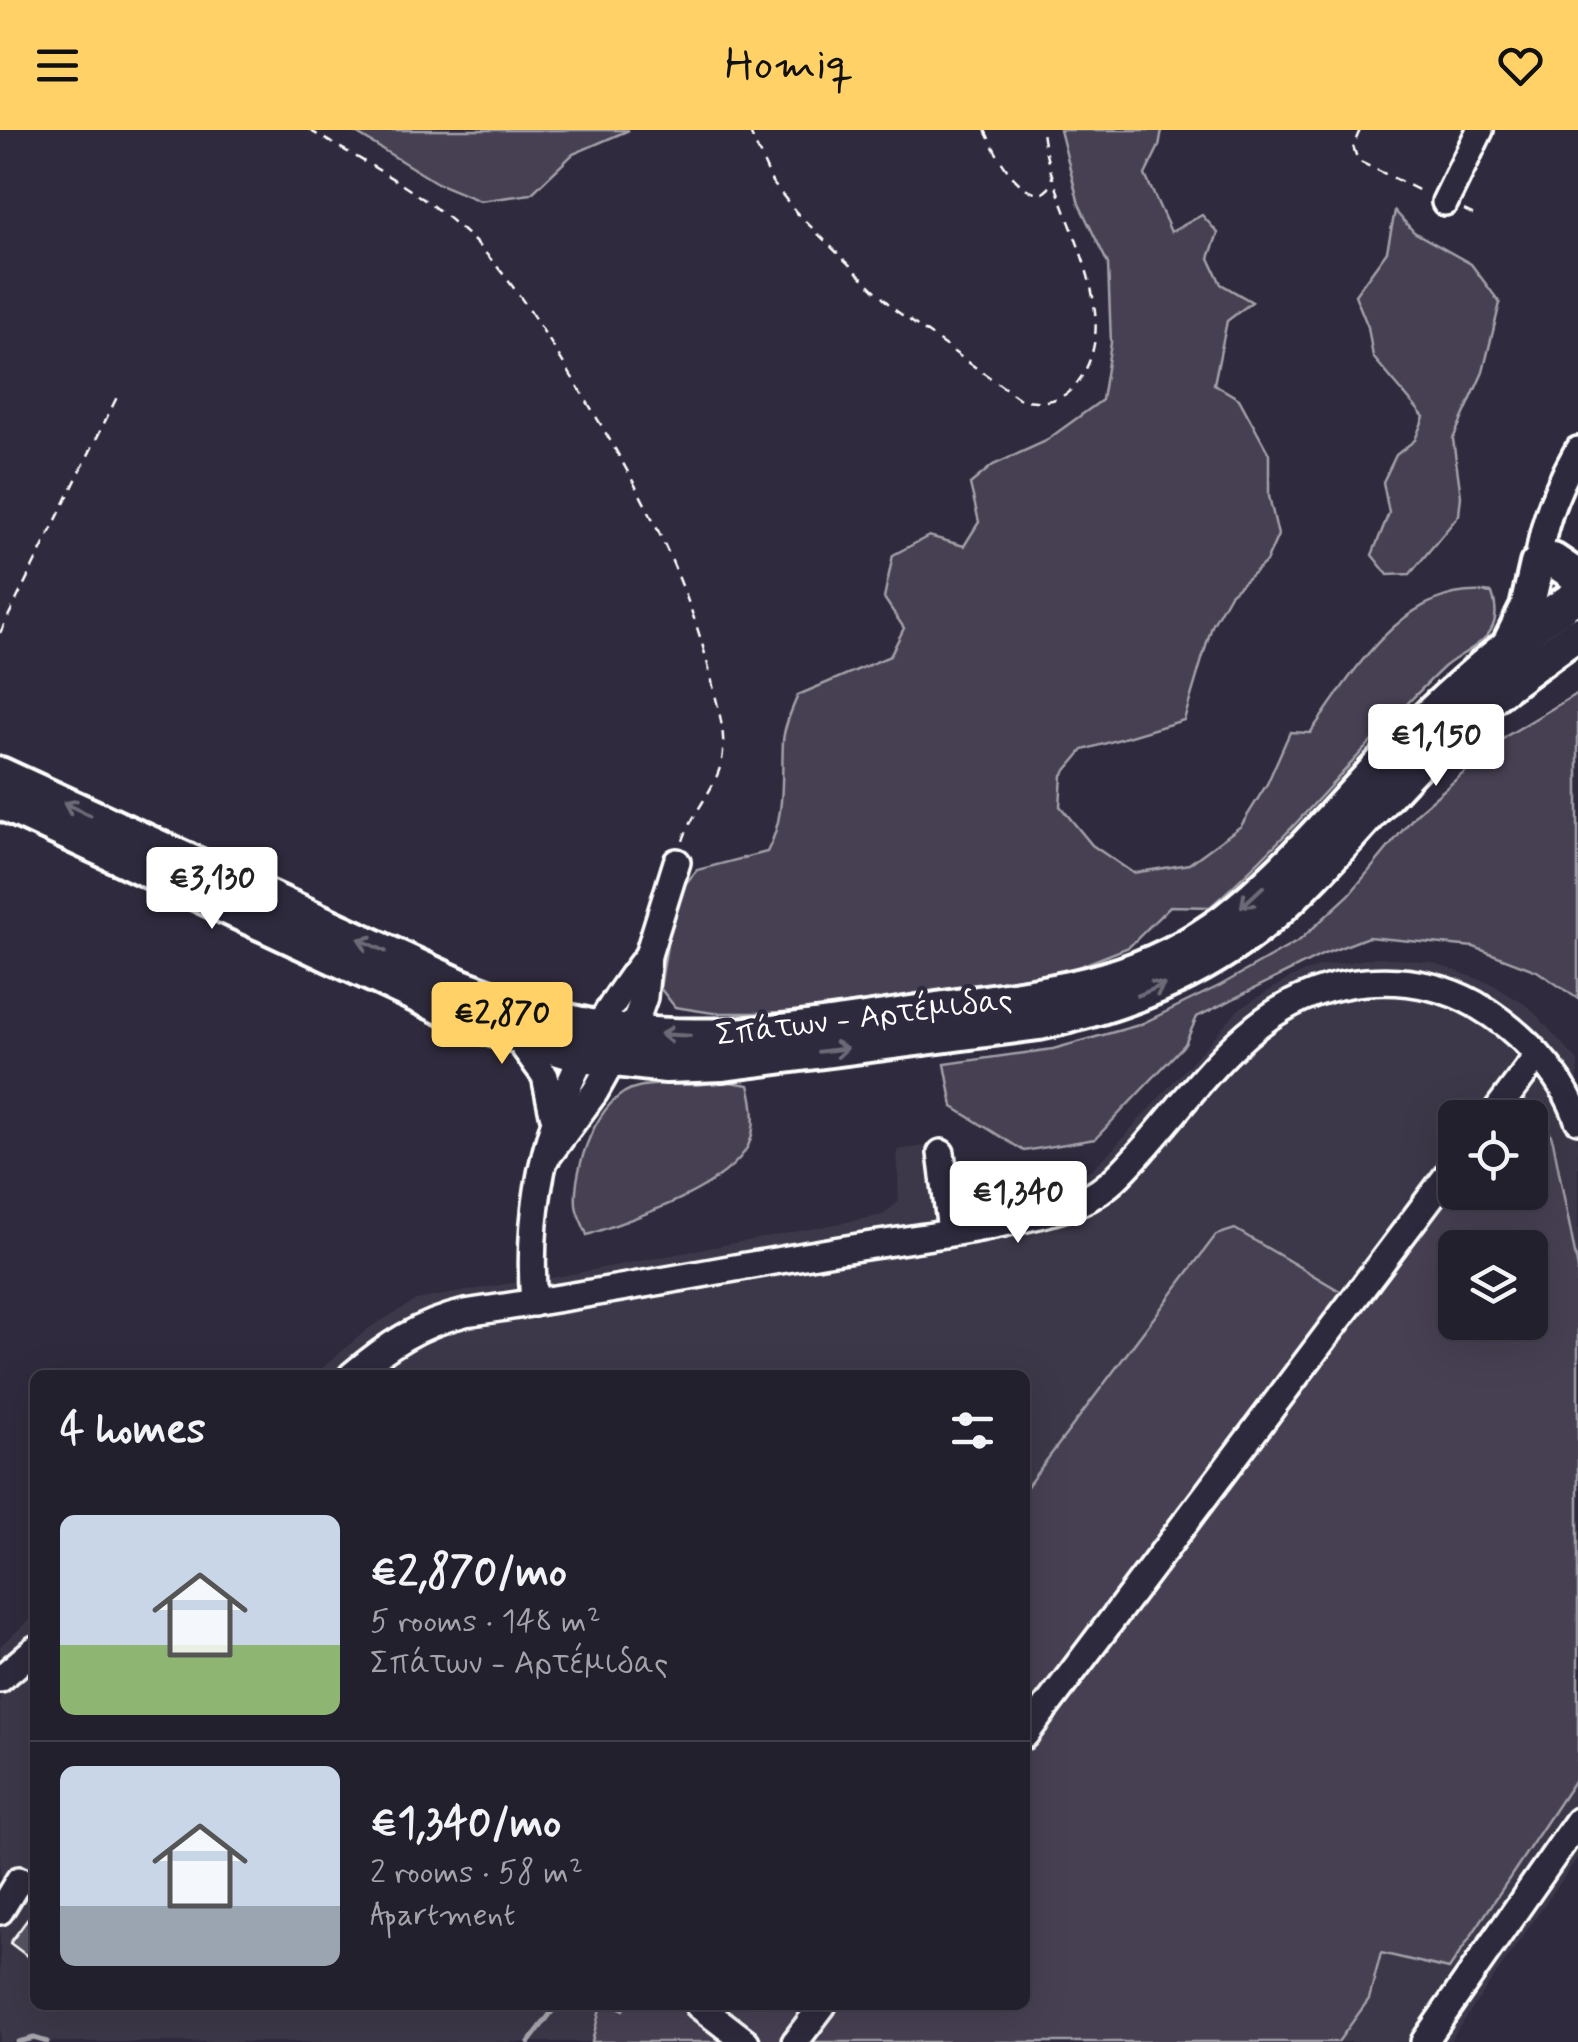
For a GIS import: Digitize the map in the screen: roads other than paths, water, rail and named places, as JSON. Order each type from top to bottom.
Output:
[{"type":"main road","name":"Σπάτων - Αρτέμιδας","points":[[0,802],[518,1039],[605,1045],[776,1034],[1049,992],[1121,974],[1188,945],[1238,910],[1297,857],[1413,731],[1566,599]]},
{"type":"main road","name":"Σπάτων - Αρτέμιδας","points":[[0,774],[461,986],[605,1045],[666,1066],[724,1064],[1039,1023],[1090,1012],[1163,986],[1214,958],[1266,920],[1430,750],[1566,599]]},
{"type":"main road","points":[[1506,648],[1527,608],[1566,599]]},
{"type":"street","points":[[1445,202],[1480,130]]},
{"type":"street","points":[[1566,599],[1549,522],[1558,490],[1578,450]]},
{"type":"street","points":[[534,1303],[532,1222],[538,1178],[554,1118],[644,997],[648,955],[677,862]]},
{"type":"street","points":[[358,1370],[399,1338],[439,1319],[951,1231],[1072,1206],[1107,1188],[1257,1024],[1298,997],[1325,988],[1385,981],[1439,988],[1491,1013],[1558,1080],[1578,1120]]},
{"type":"street","points":[[518,1039],[545,1076],[554,1118]]},
{"type":"street","points":[[544,1161],[580,1116],[605,1045]]},
{"type":"street","points":[[1504,1100],[1538,1056]]},
{"type":"street","points":[[941,1153],[951,1231]]},
{"type":"street","points":[[1030,1728],[1438,1187]]},
{"type":"street","points":[[0,1679],[30,1653]]},
{"type":"street","points":[[1424,2042],[1578,1821]]},
{"type":"street","points":[[0,1911],[20,1880]]},
{"type":"street","points":[[704,2010],[746,2042]]},
{"type":"street","points":[[795,2042],[819,2010]]},
{"type":"waterway","points":[[529,2042],[553,2010]]},
{"type":"waterway","points":[[18,2042],[34,2038],[47,2042]]}]
